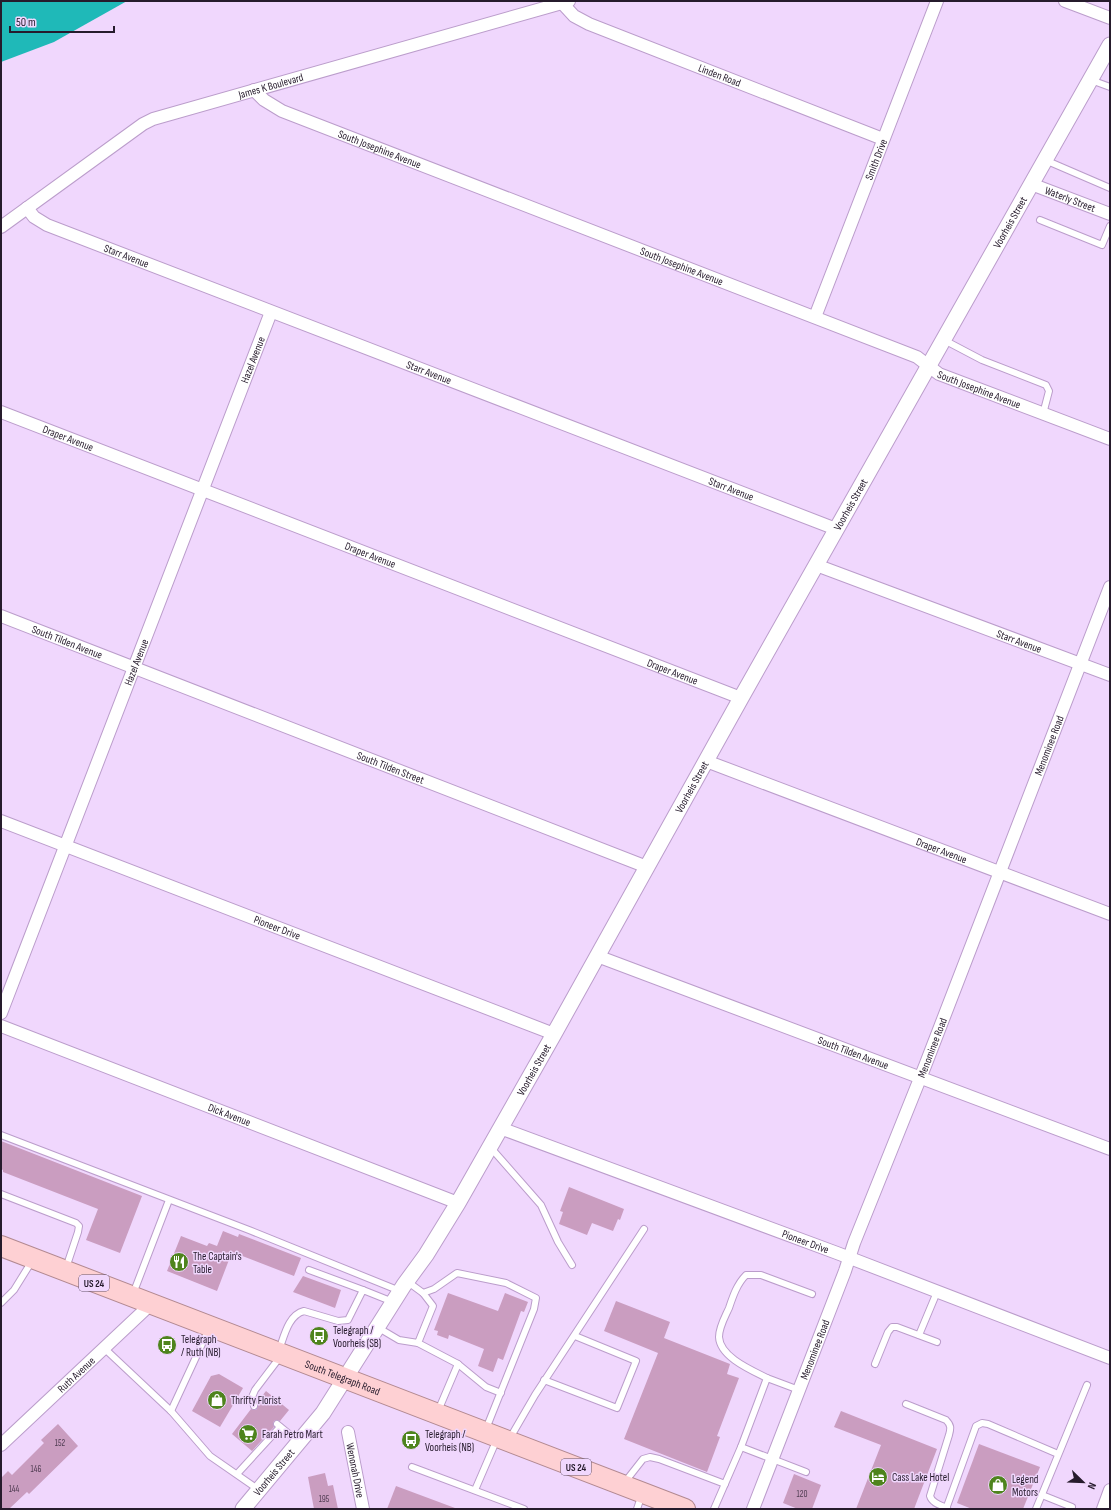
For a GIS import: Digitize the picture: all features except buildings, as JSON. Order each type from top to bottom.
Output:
[{"type":"highway","name":"South Telegraph Road","points":[[1,1246],[623,1485],[640,1501],[685,1509]]},
{"type":"street","name":"Smith Drive","points":[[815,317],[937,1]]},
{"type":"street","points":[[1065,1],[1080,4],[1110,18]]},
{"type":"street","name":"Linden Road","points":[[565,2],[574,16],[589,24],[883,139]]},
{"type":"street","name":"James K Boulevard","points":[[1,227],[148,121],[565,2]]},
{"type":"street","name":"Voorheis Street","points":[[243,1509],[323,1413],[458,1203],[943,339],[1110,45]]},
{"type":"street","name":"South Josephine Avenue","points":[[254,90],[269,103],[282,110],[917,356],[939,374],[1110,439]]},
{"type":"street","name":"Waterly Street","points":[[1031,184],[1110,214]]},
{"type":"street","name":"Starr Avenue","points":[[27,208],[34,217],[47,225],[836,530]]},
{"type":"street","name":"Hazel Avenue","points":[[1,1013],[271,312]]},
{"type":"street","name":"Draper Avenue","points":[[1,412],[741,698]]},
{"type":"street","name":"Starr Avenue","points":[[816,565],[1110,675]]},
{"type":"street","name":"Menominee Road","points":[[753,1509],[1110,587]]},
{"type":"street","name":"South Tilden Avenue","points":[[1,616],[134,668]]},
{"type":"street","name":"South Tilden Street","points":[[134,668],[647,867]]},
{"type":"street","name":"Draper Avenue","points":[[706,761],[1110,914]]},
{"type":"street","name":"Pioneer Drive","points":[[1,821],[554,1034]]},
{"type":"street","name":"South Tilden Avenue","points":[[597,956],[1110,1149]]},
{"type":"street","name":"Dick Avenue","points":[[1,1026],[458,1203]]},
{"type":"street","name":"Pioneer Drive","points":[[500,1128],[849,1258],[1110,1358]]},
{"type":"street","name":"Ruth Avenue","points":[[1,1445],[151,1304]]},
{"type":"street","name":"Wenonah Drive","points":[[348,1432],[363,1509]]},
{"type":"street","points":[[1103,1509],[1110,1490]]},
{"type":"lane","points":[[1090,80],[1110,88]]},
{"type":"lane","points":[[1044,160],[1110,188]]},
{"type":"lane","points":[[1040,220],[1102,245],[1110,226]]},
{"type":"lane","points":[[943,339],[982,360],[1046,385],[1049,391],[1044,414]]},
{"type":"lane","points":[[1,1135],[249,1230],[400,1292]]},
{"type":"lane","points":[[490,1147],[541,1205],[558,1242],[572,1265]]},
{"type":"lane","points":[[1,1194],[76,1222],[79,1226],[78,1232],[65,1271]]},
{"type":"lane","points":[[132,1297],[169,1200]]},
{"type":"lane","points":[[475,1490],[497,1437],[544,1380],[575,1336],[644,1229]]},
{"type":"lane","points":[[1,1303],[14,1290],[33,1259]]},
{"type":"lane","points":[[309,1270],[363,1290],[423,1293],[434,1289],[457,1273],[506,1283],[536,1298],[534,1309],[501,1393],[497,1437]]},
{"type":"lane","points":[[799,1390],[767,1378],[743,1366],[727,1354],[720,1345],[719,1336],[721,1326],[739,1282],[746,1275],[760,1275],[812,1294]]},
{"type":"lane","points":[[254,1406],[252,1397],[255,1390],[280,1354],[289,1324],[293,1317],[298,1312],[304,1311],[338,1322],[348,1320],[363,1290]]},
{"type":"lane","points":[[919,1335],[937,1292]]},
{"type":"lane","points":[[418,1343],[433,1306],[423,1293]]},
{"type":"lane","points":[[171,1412],[210,1327]]},
{"type":"lane","points":[[377,1327],[399,1340],[418,1343],[458,1364],[486,1387],[501,1393]]},
{"type":"lane","points":[[875,1364],[888,1332],[892,1327],[897,1327],[937,1342]]},
{"type":"lane","points":[[544,1380],[617,1408],[636,1361],[575,1336]]},
{"type":"lane","points":[[104,1348],[171,1412],[205,1451],[259,1490]]},
{"type":"lane","points":[[437,1414],[458,1364]]},
{"type":"lane","points":[[714,1509],[741,1447],[767,1378]]},
{"type":"lane","points":[[1036,1509],[1086,1385]]},
{"type":"lane","points":[[906,1404],[946,1420],[951,1427],[930,1496],[931,1500],[935,1503],[947,1508],[976,1426],[982,1423],[988,1424],[1058,1454]]},
{"type":"lane","points":[[237,1474],[279,1426],[299,1442]]},
{"type":"lane","points":[[741,1447],[806,1472]]},
{"type":"lane","points":[[623,1485],[643,1459],[650,1457],[660,1459],[725,1484]]},
{"type":"lane","points":[[412,1466],[524,1509]]},
{"type":"lane","points":[[1042,1495],[1072,1506]]},
{"type":"shaded area","points":[[1,1],[127,1],[54,42],[1,62]]},
{"type":"place","name":"The Captain's Table","points":[[179,1262]]},
{"type":"place","name":"Telegraph / Voorheis (SB)","points":[[319,1336]]},
{"type":"place","name":"Telegraph / Ruth (NB)","points":[[167,1345]]},
{"type":"place","name":"Thrifty Florist","points":[[217,1400]]},
{"type":"place","name":"Farah Petro Mart","points":[[248,1434]]},
{"type":"place","name":"Telegraph / Voorheis (NB)","points":[[411,1440]]},
{"type":"place","name":"Cass Lake Hotel","points":[[878,1477]]},
{"type":"place","name":"Legend Motors","points":[[998,1485]]}]
